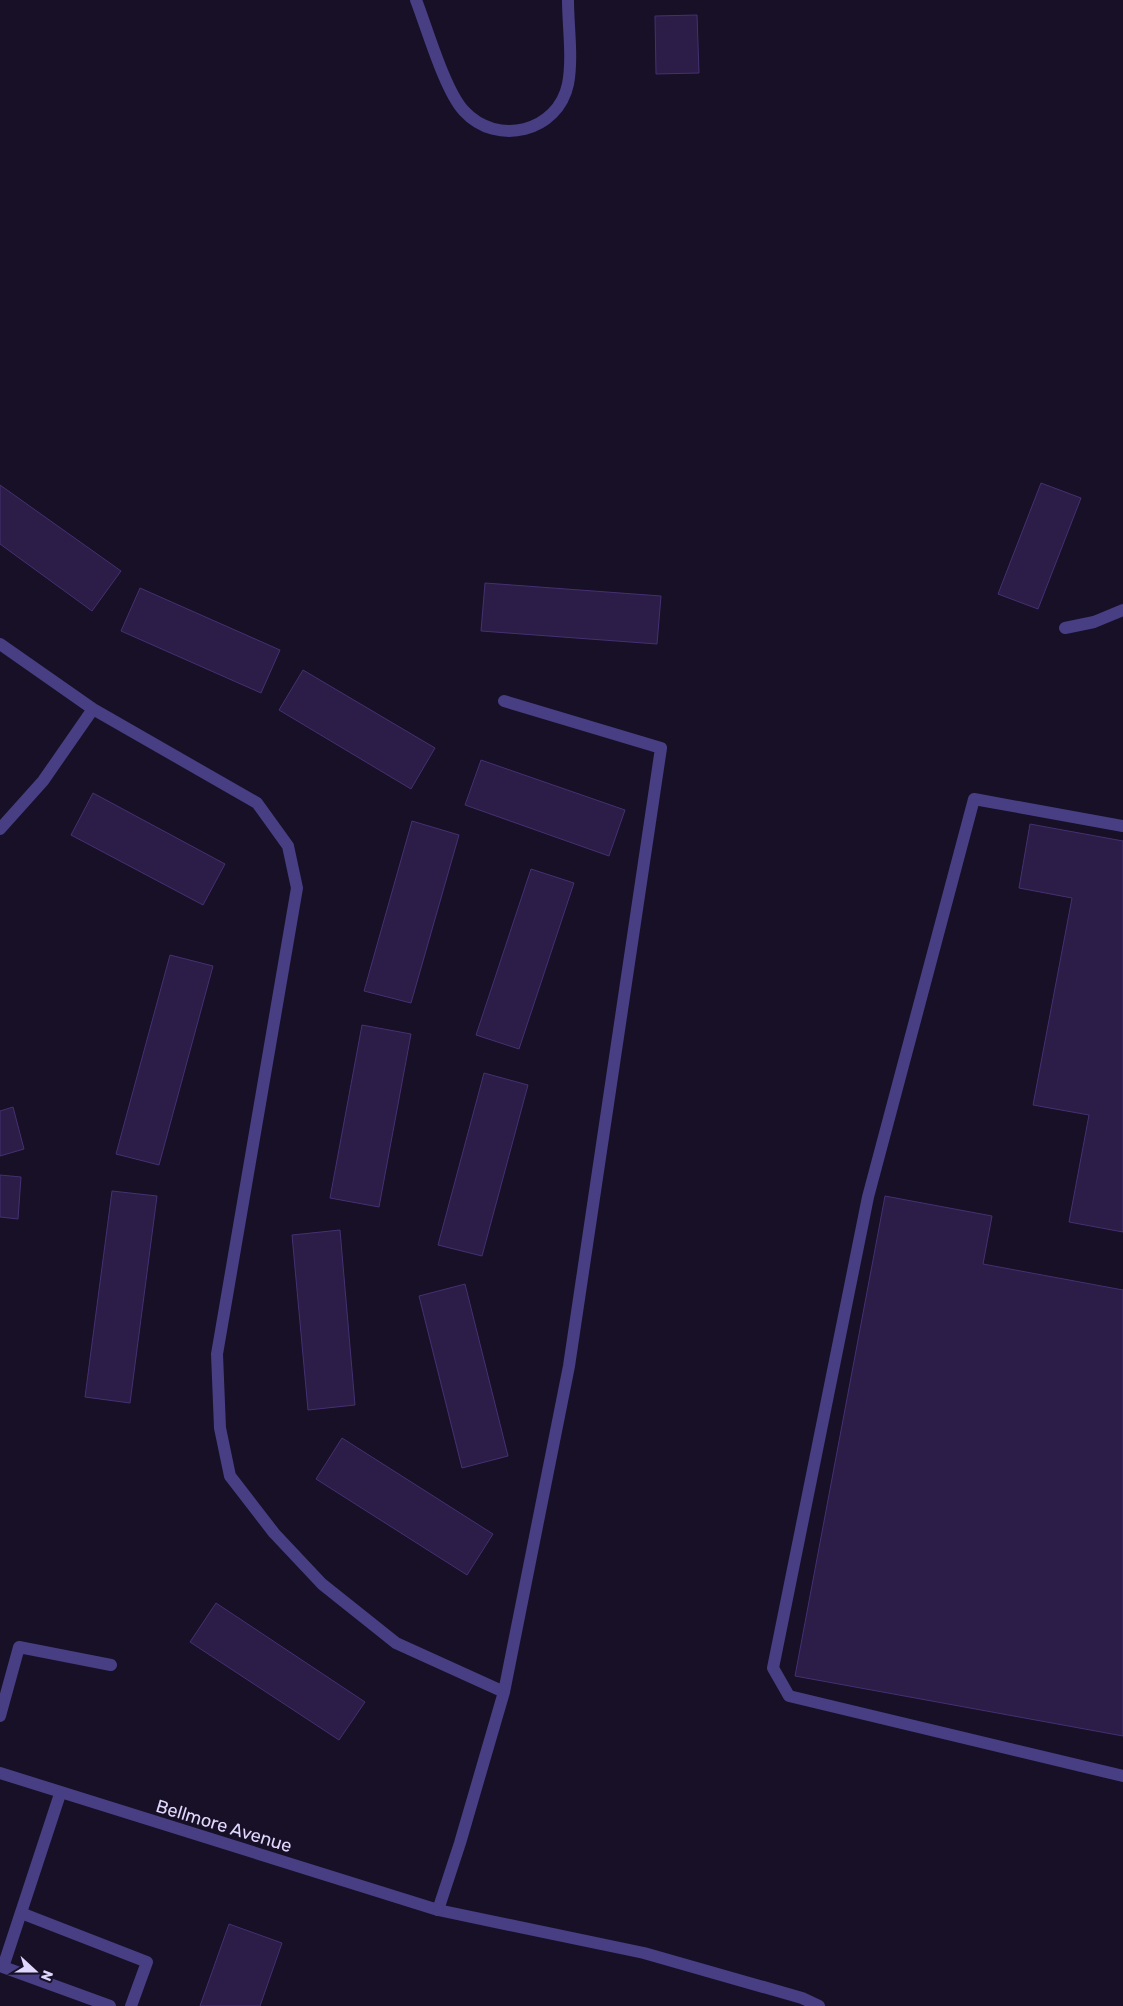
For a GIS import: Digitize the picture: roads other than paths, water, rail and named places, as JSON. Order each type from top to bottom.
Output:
[{"type":"street","points":[[416,0],[452,96],[464,112],[483,126],[504,133],[525,130],[557,106],[568,84],[568,0]]},
{"type":"street","points":[[1065,628],[1094,622],[1123,610]]},
{"type":"street","points":[[0,644],[93,709],[257,803],[288,846],[297,888],[217,1354],[220,1428],[230,1476],[274,1534],[322,1584],[396,1643],[504,1692]]},
{"type":"street","points":[[438,1910],[460,1843],[504,1692],[569,1366],[661,748],[504,701]]},
{"type":"street","points":[[0,829],[43,781],[93,709]]},
{"type":"street","points":[[1123,826],[974,799],[868,1197],[773,1668],[789,1696],[1123,1776]]},
{"type":"street","points":[[0,1716],[19,1647],[111,1665]]},
{"type":"street","name":"Bellmore Avenue","points":[[0,1773],[60,1794],[438,1910],[644,1953],[802,1998],[819,2006]]},
{"type":"street","points":[[60,1794],[3,1967],[110,2006]]},
{"type":"street","points":[[21,1913],[147,1962],[131,2006]]}]
